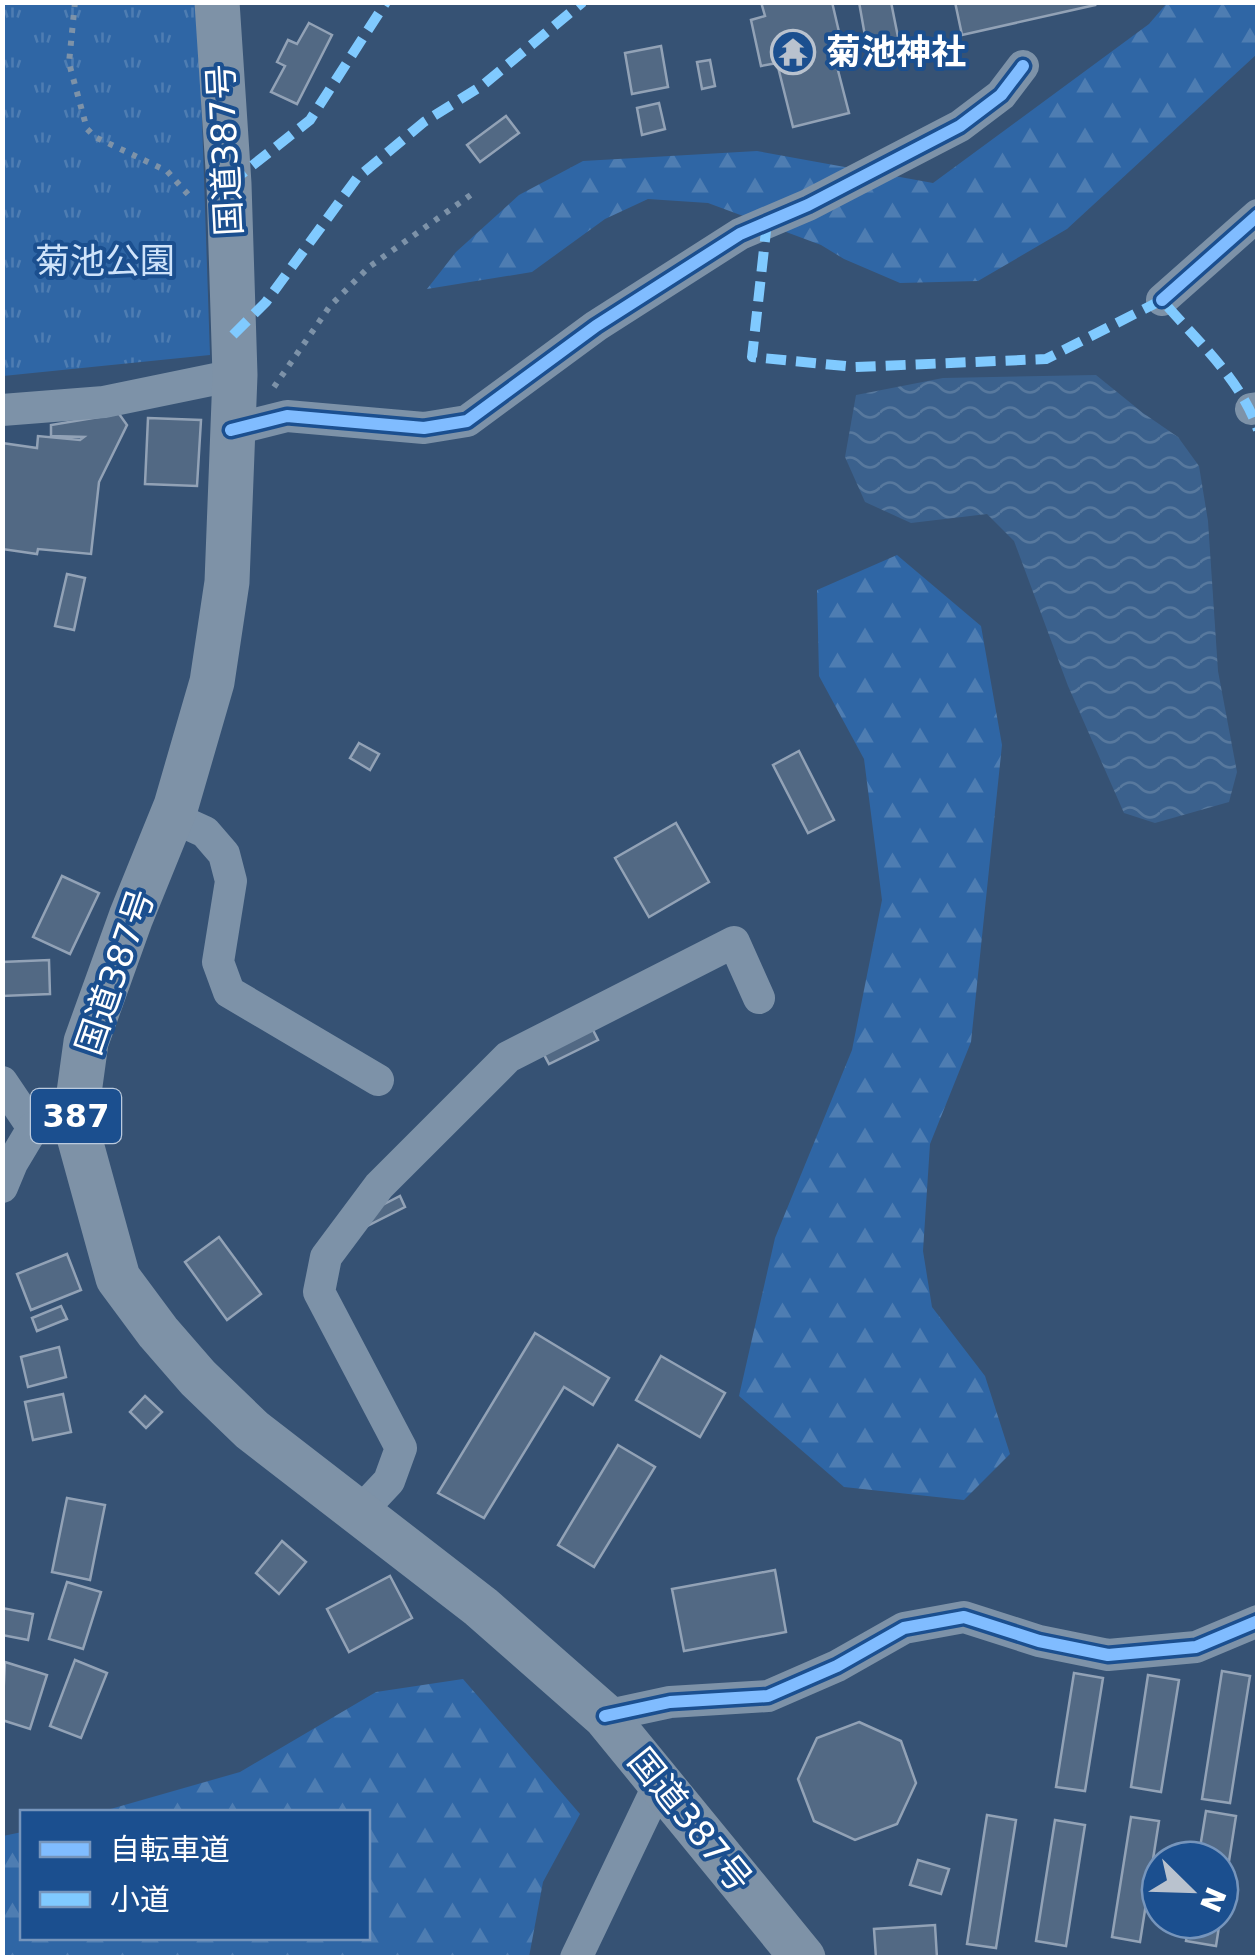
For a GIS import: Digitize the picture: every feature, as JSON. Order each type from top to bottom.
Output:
[{"type":"highway","name":"国道387号","points":[[216,2],[235,375],[248,425],[227,582],[212,682],[172,817],[54,1125],[118,1278],[198,1378],[252,1430],[480,1607],[605,1716],[803,1958]]},
{"type":"street","points":[[248,425],[287,416],[424,428],[467,421],[596,326],[740,234],[808,205],[960,126],[1001,95],[1023,66]]},
{"type":"street","points":[[1162,300],[1258,215]]},
{"type":"street","points":[[2,410],[104,402],[235,375]]},
{"type":"street","points":[[172,817],[205,832],[224,854],[231,882],[218,962],[230,992],[378,1080]]},
{"type":"street","points":[[360,1514],[389,1481],[401,1448],[319,1292],[326,1257],[379,1186],[508,1057],[734,942],[760,998]]},
{"type":"street","points":[[2,1082],[54,1125],[12,1163],[2,1187]]},
{"type":"street","points":[[605,1716],[670,1702],[768,1696],[837,1666],[904,1628],[964,1617],[1039,1640],[1108,1655],[1196,1647],[1258,1621]]},
{"type":"street","points":[[576,1958],[660,1782]]},
{"type":"path","points":[[75,2],[69,63],[87,129],[95,137],[166,171],[194,201],[230,218]]},
{"type":"path","points":[[248,425],[330,306],[369,267],[475,192]]},
{"type":"green space","name":"菊池公園","points":[[3,3],[198,3],[210,355],[3,376]]},
{"type":"green space","points":[[1167,3],[1257,3],[1257,54],[1067,229],[978,281],[900,283],[821,245],[708,203],[648,199],[605,219],[532,272],[427,289],[456,252],[519,195],[583,161],[757,151],[933,183],[1149,24]]},
{"type":"green space","points":[[897,555],[981,626],[1002,745],[971,1042],[930,1144],[923,1251],[932,1307],[985,1376],[1010,1454],[964,1500],[844,1487],[739,1396],[775,1238],[852,1050],[882,900],[864,759],[819,676],[817,590]]},
{"type":"green space","points":[[463,1679],[580,1814],[543,1882],[529,1957],[3,1957],[3,1836],[20,1832],[20,1940],[370,1940],[370,1810],[107,1810],[240,1772],[376,1692]]},
{"type":"water","points":[[1096,375],[1178,437],[1199,466],[1208,521],[1218,671],[1237,772],[1229,802],[1155,823],[1124,813],[1068,686],[1014,541],[987,514],[911,523],[865,502],[845,457],[856,395],[943,378]]},
{"type":"building","points":[[761,2],[832,2],[843,49],[833,51],[849,113],[793,127],[777,63],[761,66],[751,20],[765,16]]},
{"type":"building","points":[[859,2],[891,2],[900,47],[868,53]]},
{"type":"building","points":[[955,2],[1094,2],[1095,5],[962,35]]},
{"type":"building","points":[[309,23],[332,35],[297,104],[271,92],[285,66],[277,62],[288,40],[297,44]]},
{"type":"building","points":[[661,46],[668,87],[632,94],[625,53]]},
{"type":"building","points":[[710,60],[715,86],[702,89],[697,62]]},
{"type":"building","points":[[659,103],[665,129],[642,135],[637,108]]},
{"type":"building","points":[[506,116],[519,133],[480,162],[467,145]]},
{"type":"building","points":[[117,411],[127,425],[99,482],[91,554],[38,549],[37,554],[2,549],[2,443],[37,448],[38,436],[80,440],[84,437],[51,436],[51,425]]},
{"type":"building","points":[[148,418],[201,420],[197,486],[145,484]]},
{"type":"building","points":[[67,574],[85,578],[74,630],[55,626]]},
{"type":"building","points":[[359,743],[379,754],[370,770],[350,758]]},
{"type":"building","points":[[799,751],[834,820],[808,833],[773,765]]},
{"type":"building","points":[[676,823],[709,882],[649,917],[615,858]]},
{"type":"building","points":[[62,876],[99,893],[70,954],[33,937]]},
{"type":"building","points":[[49,960],[50,994],[2,996],[2,962]]},
{"type":"building","points":[[589,1022],[598,1040],[549,1064],[540,1047]]},
{"type":"building","points":[[400,1196],[405,1207],[367,1226],[361,1216]]},
{"type":"building","points":[[219,1237],[261,1294],[227,1320],[185,1262]]},
{"type":"building","points":[[67,1254],[81,1290],[31,1310],[17,1274]]},
{"type":"building","points":[[61,1306],[67,1319],[37,1331],[32,1318]]},
{"type":"building","points":[[535,1333],[609,1378],[593,1405],[564,1387],[484,1518],[438,1493]]},
{"type":"building","points":[[59,1347],[66,1377],[28,1387],[21,1357]]},
{"type":"building","points":[[661,1356],[725,1393],[700,1437],[636,1400]]},
{"type":"building","points":[[63,1394],[71,1432],[33,1440],[25,1402]]},
{"type":"building","points":[[145,1396],[162,1412],[146,1428],[130,1412]]},
{"type":"building","points":[[618,1445],[655,1467],[594,1567],[558,1545]]},
{"type":"building","points":[[67,1498],[105,1505],[90,1580],[52,1572]]},
{"type":"building","points":[[282,1541],[306,1562],[279,1594],[256,1573]]},
{"type":"building","points":[[775,1570],[786,1632],[684,1651],[672,1589]]},
{"type":"building","points":[[390,1576],[412,1618],[349,1652],[327,1609]]},
{"type":"building","points":[[67,1582],[101,1592],[83,1649],[49,1639]]},
{"type":"building","points":[[2,1608],[33,1614],[28,1640],[2,1635]]},
{"type":"building","points":[[75,1660],[107,1673],[81,1738],[50,1726]]},
{"type":"building","points":[[5,1662],[47,1675],[30,1729],[2,1720]]},
{"type":"building","points":[[1222,1671],[1250,1676],[1230,1803],[1202,1799]]},
{"type":"building","points":[[1074,1673],[1103,1678],[1085,1791],[1056,1787]]},
{"type":"building","points":[[1148,1675],[1179,1680],[1161,1792],[1131,1787]]},
{"type":"building","points":[[859,1722],[901,1741],[916,1783],[897,1824],[855,1840],[814,1821],[798,1779],[817,1738]]},
{"type":"building","points":[[1206,1811],[1236,1816],[1232,1840],[1201,1840]]},
{"type":"building","points":[[987,1815],[1016,1820],[996,1948],[967,1944]]},
{"type":"building","points":[[1131,1817],[1159,1821],[1156,1840],[1140,1840],[1140,1942],[1112,1937]]},
{"type":"building","points":[[1055,1820],[1085,1825],[1066,1946],[1036,1941]]},
{"type":"building","points":[[918,1860],[949,1869],[941,1894],[910,1885]]},
{"type":"building","points":[[935,1925],[937,1958],[876,1958],[874,1929]]},
{"type":"building","points":[[1186,1940],[1217,1940],[1216,1946]]},
{"type":"marked path","points":[[229,184],[310,120],[386,2]]},
{"type":"marked path","points":[[233,335],[266,302],[357,178],[424,122],[483,85],[583,2]]},
{"type":"marked path","points":[[767,222],[752,357],[855,367],[1046,359],[1162,300],[1229,377],[1258,430]]},
{"type":"cycle path","points":[[231,430],[287,416],[424,428],[467,421],[596,326],[740,234],[808,205],[960,126],[1001,95],[1023,66]]},
{"type":"cycle path","points":[[1162,300],[1258,215]]},
{"type":"cycle path","points":[[605,1716],[670,1702],[768,1696],[837,1666],[904,1628],[964,1617],[1039,1641],[1108,1655],[1196,1647],[1258,1621]]},
{"type":"place","name":"菊池神社","points":[[793,52]]}]
